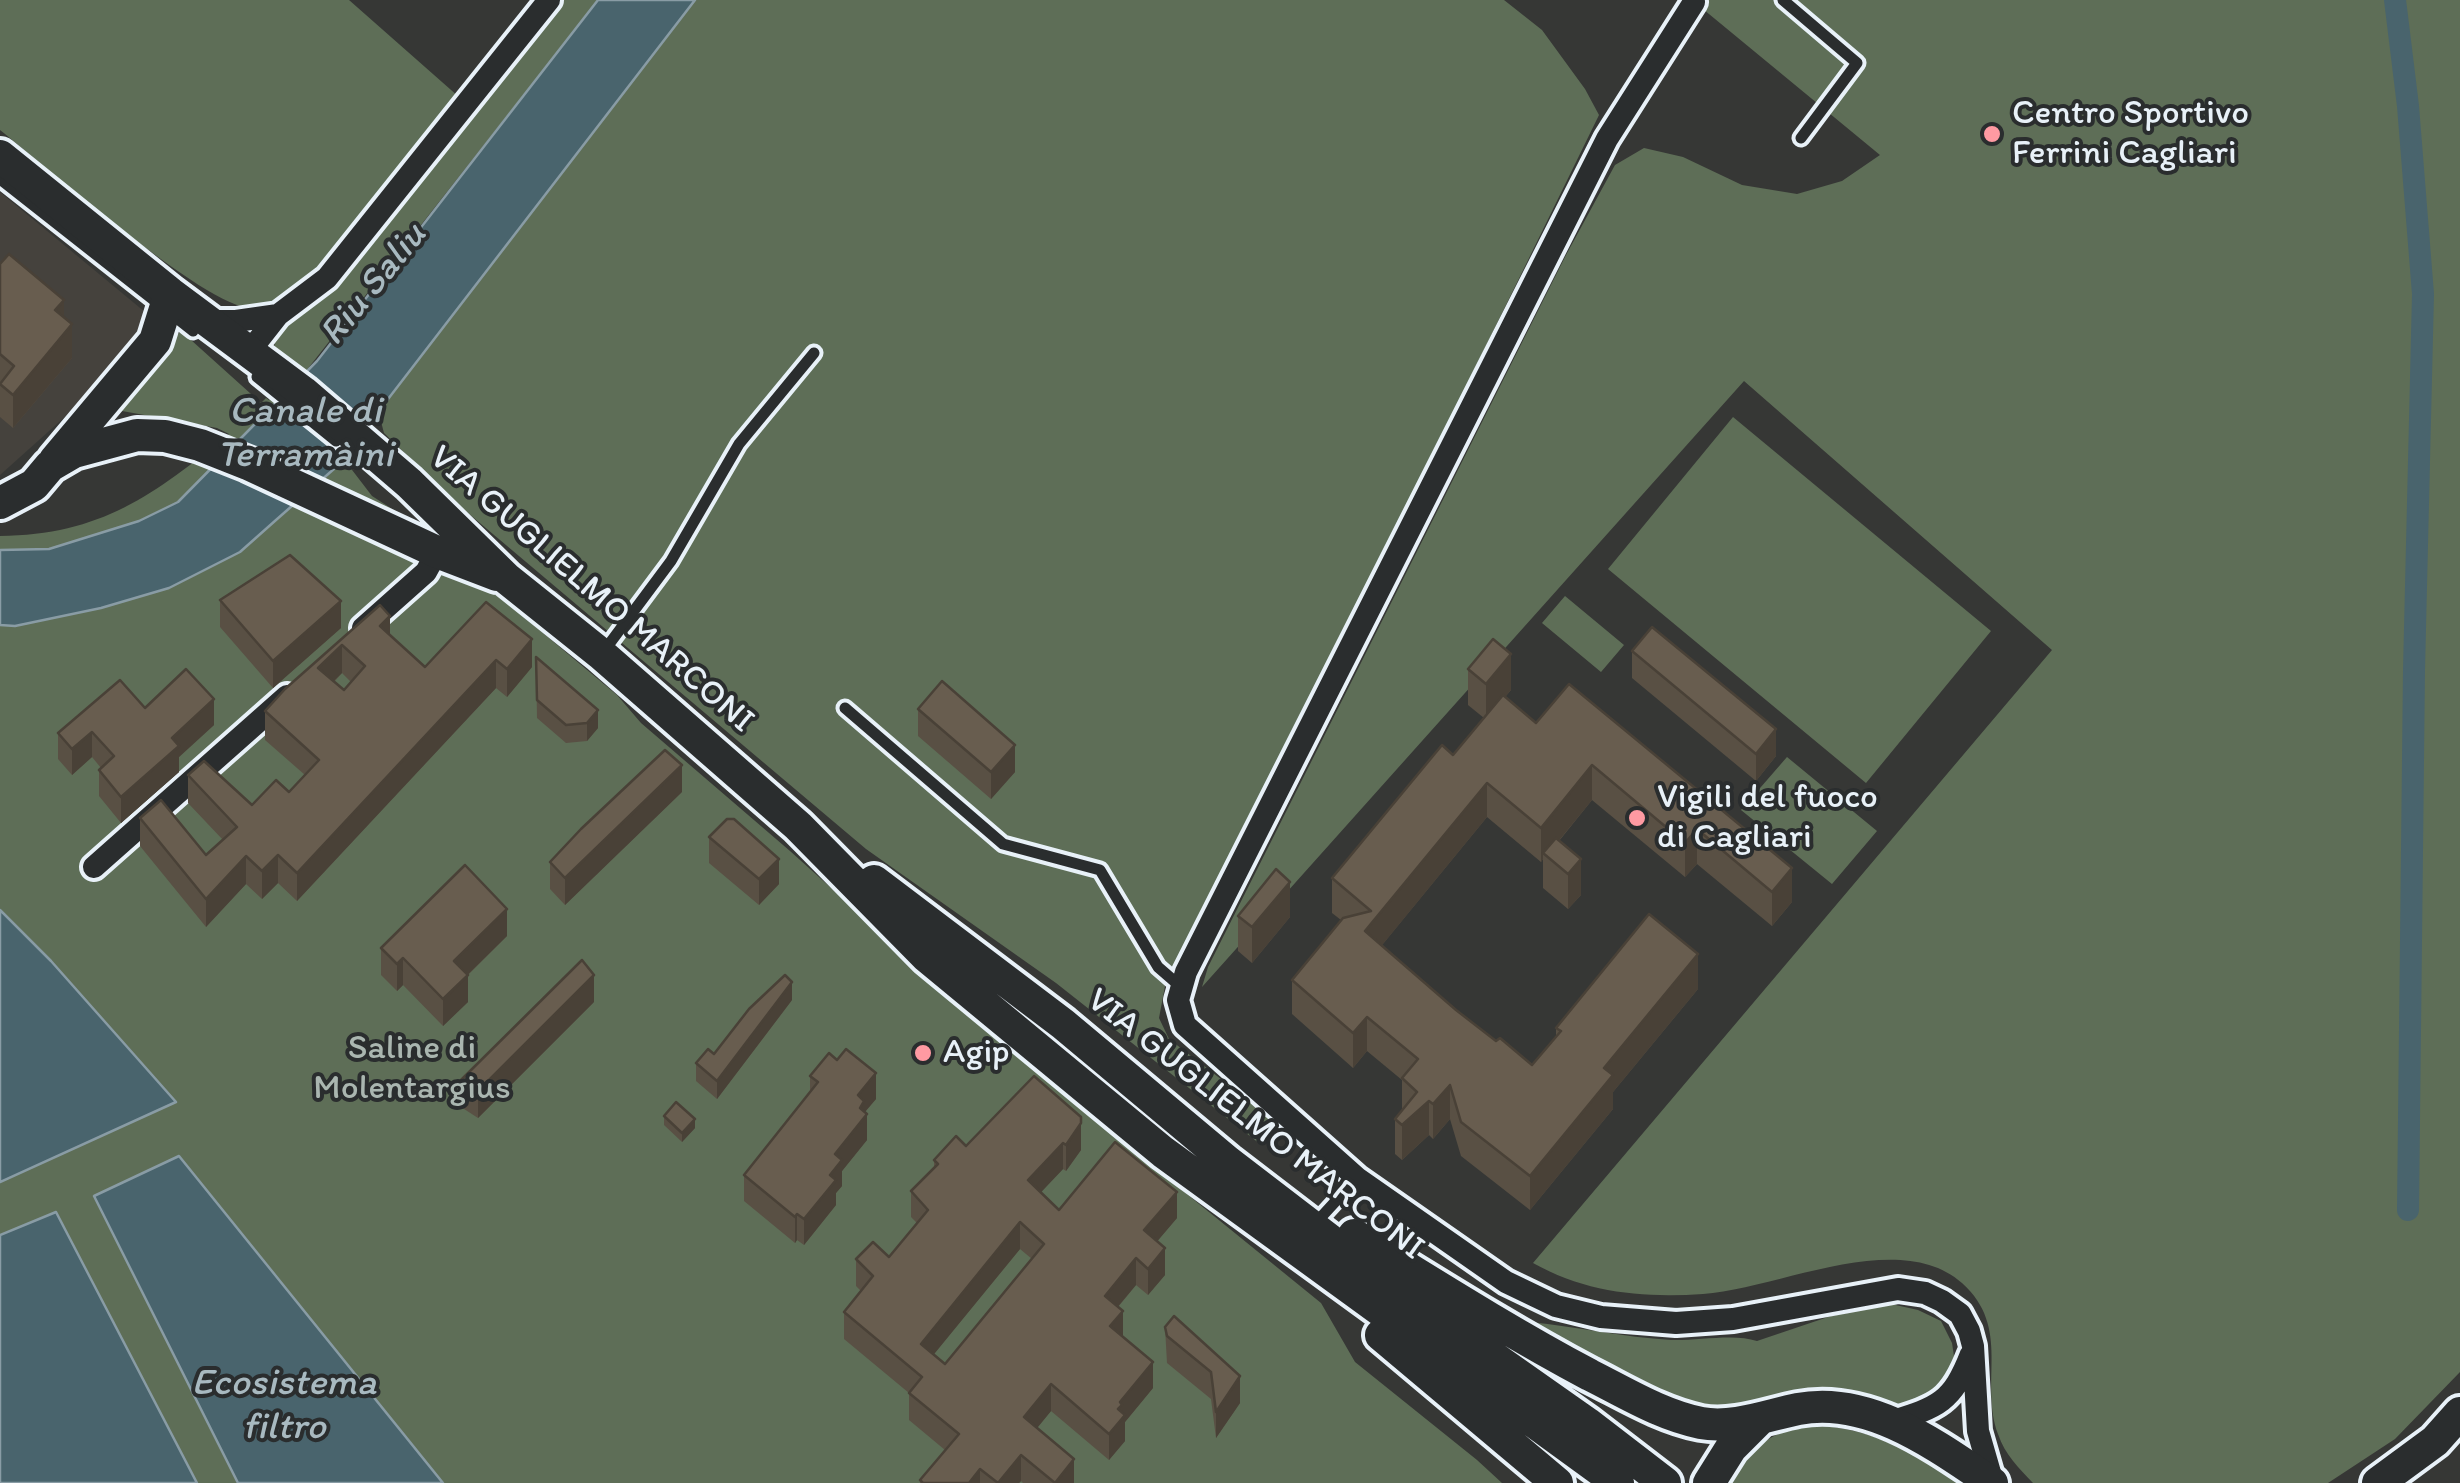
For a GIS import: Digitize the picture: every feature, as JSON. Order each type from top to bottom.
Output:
[{"type":"main road","name":"VIA GUGLIELMO MARCONI","points":[[0,156],[167,301],[252,364],[601,654],[798,826],[927,958],[1163,1152],[1295,1251],[1578,1434],[1665,1483]]},
{"type":"main road","points":[[0,504],[34,485],[155,341],[167,301]]},
{"type":"main road","points":[[50,466],[74,452],[137,435],[166,436],[200,444],[436,552],[506,578]]},
{"type":"main road","name":"VIA GUGLIELMO MARCONI","points":[[798,826],[1063,1024],[1228,1162],[1578,1434],[1618,1483]]},
{"type":"main road","points":[[1063,1024],[1323,1216],[1542,1350],[1656,1410],[1705,1424],[1836,1406],[1890,1422],[1993,1483]]},
{"type":"main road","points":[[1163,1152],[1557,1483]]},
{"type":"main road","points":[[2378,1483],[2435,1442],[2460,1413]]},
{"type":"main road","points":[[1710,1483],[1731,1448],[1760,1419]]},
{"type":"street","points":[[209,332],[278,315],[328,278],[549,0]]},
{"type":"street","points":[[1695,1],[1607,138],[1186,972],[1178,1000],[1185,1025],[1357,1178],[1506,1282],[1556,1306],[1601,1317],[1676,1323],[1733,1319],[1898,1288],[1942,1301],[1960,1314],[1974,1346],[1978,1431],[1993,1483]]},
{"type":"street","points":[[252,364],[278,315]]},
{"type":"street","points":[[340,649],[426,572],[436,552]]},
{"type":"street","points":[[94,867],[310,674]]},
{"type":"street","points":[[1890,1422],[1934,1409],[1951,1395],[1974,1346]]},
{"type":"lane","points":[[1784,0],[1858,64],[1801,138]]},
{"type":"lane","points":[[0,179],[167,301]]},
{"type":"lane","points":[[601,654],[671,561],[739,444],[814,353]]},
{"type":"lane","points":[[252,364],[342,446]]},
{"type":"lane","points":[[844,708],[1003,844],[1100,870],[1158,967],[1181,988]]},
{"type":"lane","points":[[1323,1216],[1357,1178]]},
{"type":"shaded area","points":[[0,192],[157,322],[116,371],[0,475]]},
{"type":"green space","points":[[0,0],[349,0],[459,97],[335,250],[279,298],[254,308],[233,303],[166,263],[0,130]]},
{"type":"green space","points":[[562,0],[598,0],[302,376],[274,349],[276,333],[339,286]]},
{"type":"green space","points":[[695,0],[1504,0],[1542,30],[1599,115],[1369,585],[1165,986],[1159,1018],[1169,1039],[1274,1120],[1260,1144],[1056,983],[866,849],[455,502],[384,433],[378,410]]},
{"type":"green space","points":[[1692,0],[2460,0],[2460,1372],[2395,1439],[2328,1483],[2033,1483],[2008,1455],[1998,1434],[1986,1318],[1962,1283],[1936,1267],[1905,1260],[1872,1261],[1733,1290],[1659,1295],[1594,1287],[1533,1263],[2052,650],[1744,381],[1202,987],[1208,967],[1615,165],[1644,148],[1683,157],[1742,185],[1797,194],[1842,181],[1880,155]]},
{"type":"green space","name":"Saline di Molentargius","points":[[181,331],[261,403],[272,395],[326,436],[372,496],[445,543],[469,571],[617,695],[641,723],[1028,1065],[1321,1303],[1355,1362],[1502,1483],[0,1483],[0,536],[68,528],[124,508],[176,476],[229,434],[217,428],[122,411],[133,381]]},
{"type":"green space","points":[[1733,417],[1991,631],[1866,783],[1608,569]]},
{"type":"green space","points":[[1565,596],[1624,645],[1601,672],[1542,623]]},
{"type":"green space","points":[[1787,757],[1877,831],[1832,884],[1741,810]]},
{"type":"green space","points":[[1891,1304],[1918,1310],[1941,1321],[1952,1343],[1955,1363],[1950,1377],[1940,1391],[1915,1404],[1895,1405],[1851,1394],[1759,1407],[1699,1410],[1632,1380],[1530,1322],[1653,1339],[1757,1341],[1831,1316]]},
{"type":"green space","points":[[1799,1425],[1844,1429],[1884,1440],[1960,1483],[1726,1483],[1757,1447]]},
{"type":"water","name":"Canale di Terramàini","points":[[598,0],[695,0],[335,468],[240,552],[169,588],[101,608],[15,626],[0,625],[0,550],[49,549],[139,521],[178,502],[317,361]]},
{"type":"water","points":[[0,910],[51,961],[176,1102],[0,1182]]},
{"type":"water","name":"Ecosistema filtro","points":[[179,1156],[443,1483],[238,1483],[94,1196]]},
{"type":"water","name":"Ecosistema filtro","points":[[56,1212],[197,1483],[0,1483],[0,1235]]},
{"type":"building","points":[[9,254],[64,300],[55,310],[72,324],[13,395],[0,384],[14,366],[0,354],[0,264]]},
{"type":"building","points":[[290,555],[341,601],[273,661],[220,600]]},
{"type":"building","points":[[486,602],[532,639],[507,669],[496,660],[297,873],[278,855],[262,871],[246,856],[206,899],[140,818],[161,800],[206,855],[237,827],[188,775],[204,761],[252,805],[276,780],[289,792],[319,760],[265,711],[380,605],[390,616],[380,626],[425,667]],"holes":[[[342,645],[365,666],[344,690],[318,668]]]},
{"type":"building","points":[[1652,627],[1776,729],[1756,754],[1632,651]]},
{"type":"building","points":[[1493,639],[1511,654],[1486,684],[1468,669]]},
{"type":"building","points":[[536,657],[598,710],[587,723],[566,725],[537,700]]},
{"type":"building","points":[[186,669],[214,699],[172,738],[179,746],[121,797],[99,770],[114,756],[92,732],[72,749],[58,733],[120,680],[145,708]]},
{"type":"building","points":[[942,681],[1015,745],[991,772],[918,709]]},
{"type":"building","points":[[1569,684],[1792,868],[1772,892],[1697,829],[1685,843],[1592,765],[1541,828],[1487,783],[1365,931],[1456,1010],[1496,1041],[1500,1038],[1532,1065],[1561,1031],[1556,1028],[1649,914],[1698,954],[1604,1068],[1613,1075],[1530,1176],[1461,1122],[1450,1085],[1433,1104],[1429,1101],[1402,1125],[1395,1119],[1417,1092],[1402,1078],[1418,1059],[1367,1017],[1353,1033],[1292,980],[1343,918],[1371,911],[1332,878],[1442,745],[1453,755],[1503,695],[1536,723]]},
{"type":"building","points":[[665,750],[682,765],[565,878],[550,862]]},
{"type":"building","points":[[727,819],[734,819],[779,859],[759,879],[709,837]]},
{"type":"building","points":[[1556,838],[1581,859],[1568,874],[1543,853]]},
{"type":"building","points":[[465,865],[507,909],[454,961],[468,975],[443,999],[403,958],[397,964],[381,948]]},
{"type":"building","points":[[1276,869],[1290,882],[1252,927],[1238,916]]},
{"type":"building","points":[[582,960],[594,975],[478,1091],[461,1080]]},
{"type":"building","points":[[785,975],[792,982],[717,1081],[696,1063],[708,1049],[714,1054],[749,1009]]},
{"type":"building","points":[[846,1049],[876,1073],[858,1095],[864,1101],[860,1108],[867,1114],[835,1154],[842,1160],[830,1175],[836,1180],[804,1219],[797,1214],[795,1217],[744,1175],[818,1082],[810,1076],[829,1053],[837,1060]]},
{"type":"building","points":[[1034,1076],[1081,1117],[1066,1145],[1063,1143],[1028,1180],[1059,1210],[1115,1142],[1177,1192],[1144,1230],[1165,1248],[1148,1269],[1136,1258],[1105,1296],[1123,1311],[1110,1326],[1153,1362],[1120,1402],[1118,1409],[1125,1415],[1109,1434],[1051,1384],[1024,1417],[1074,1459],[1055,1483],[1021,1455],[998,1483],[980,1469],[969,1483],[923,1483],[920,1480],[959,1434],[909,1393],[922,1377],[844,1312],[873,1276],[856,1259],[873,1242],[889,1257],[928,1210],[911,1191],[938,1164],[934,1160],[956,1136],[966,1146]],"holes":[[[1020,1222],[1044,1244],[945,1364],[921,1344]]]},
{"type":"building","points":[[676,1102],[695,1119],[682,1133],[664,1116]]},
{"type":"building","points":[[1174,1316],[1240,1376],[1216,1412],[1211,1372],[1167,1336],[1165,1327]]},
{"type":"waterway","points":[[2395,0],[2423,294],[2408,1210]]},
{"type":"place","name":"Centro Sportivo Ferrini Cagliari","points":[[1992,134]]},
{"type":"place","name":"Vigili del fuoco di Cagliari","points":[[1637,818]]},
{"type":"place","name":"Agip","points":[[923,1053]]},
{"type":"water label","name":"Riu Saliu","points":[[374,285]]}]
